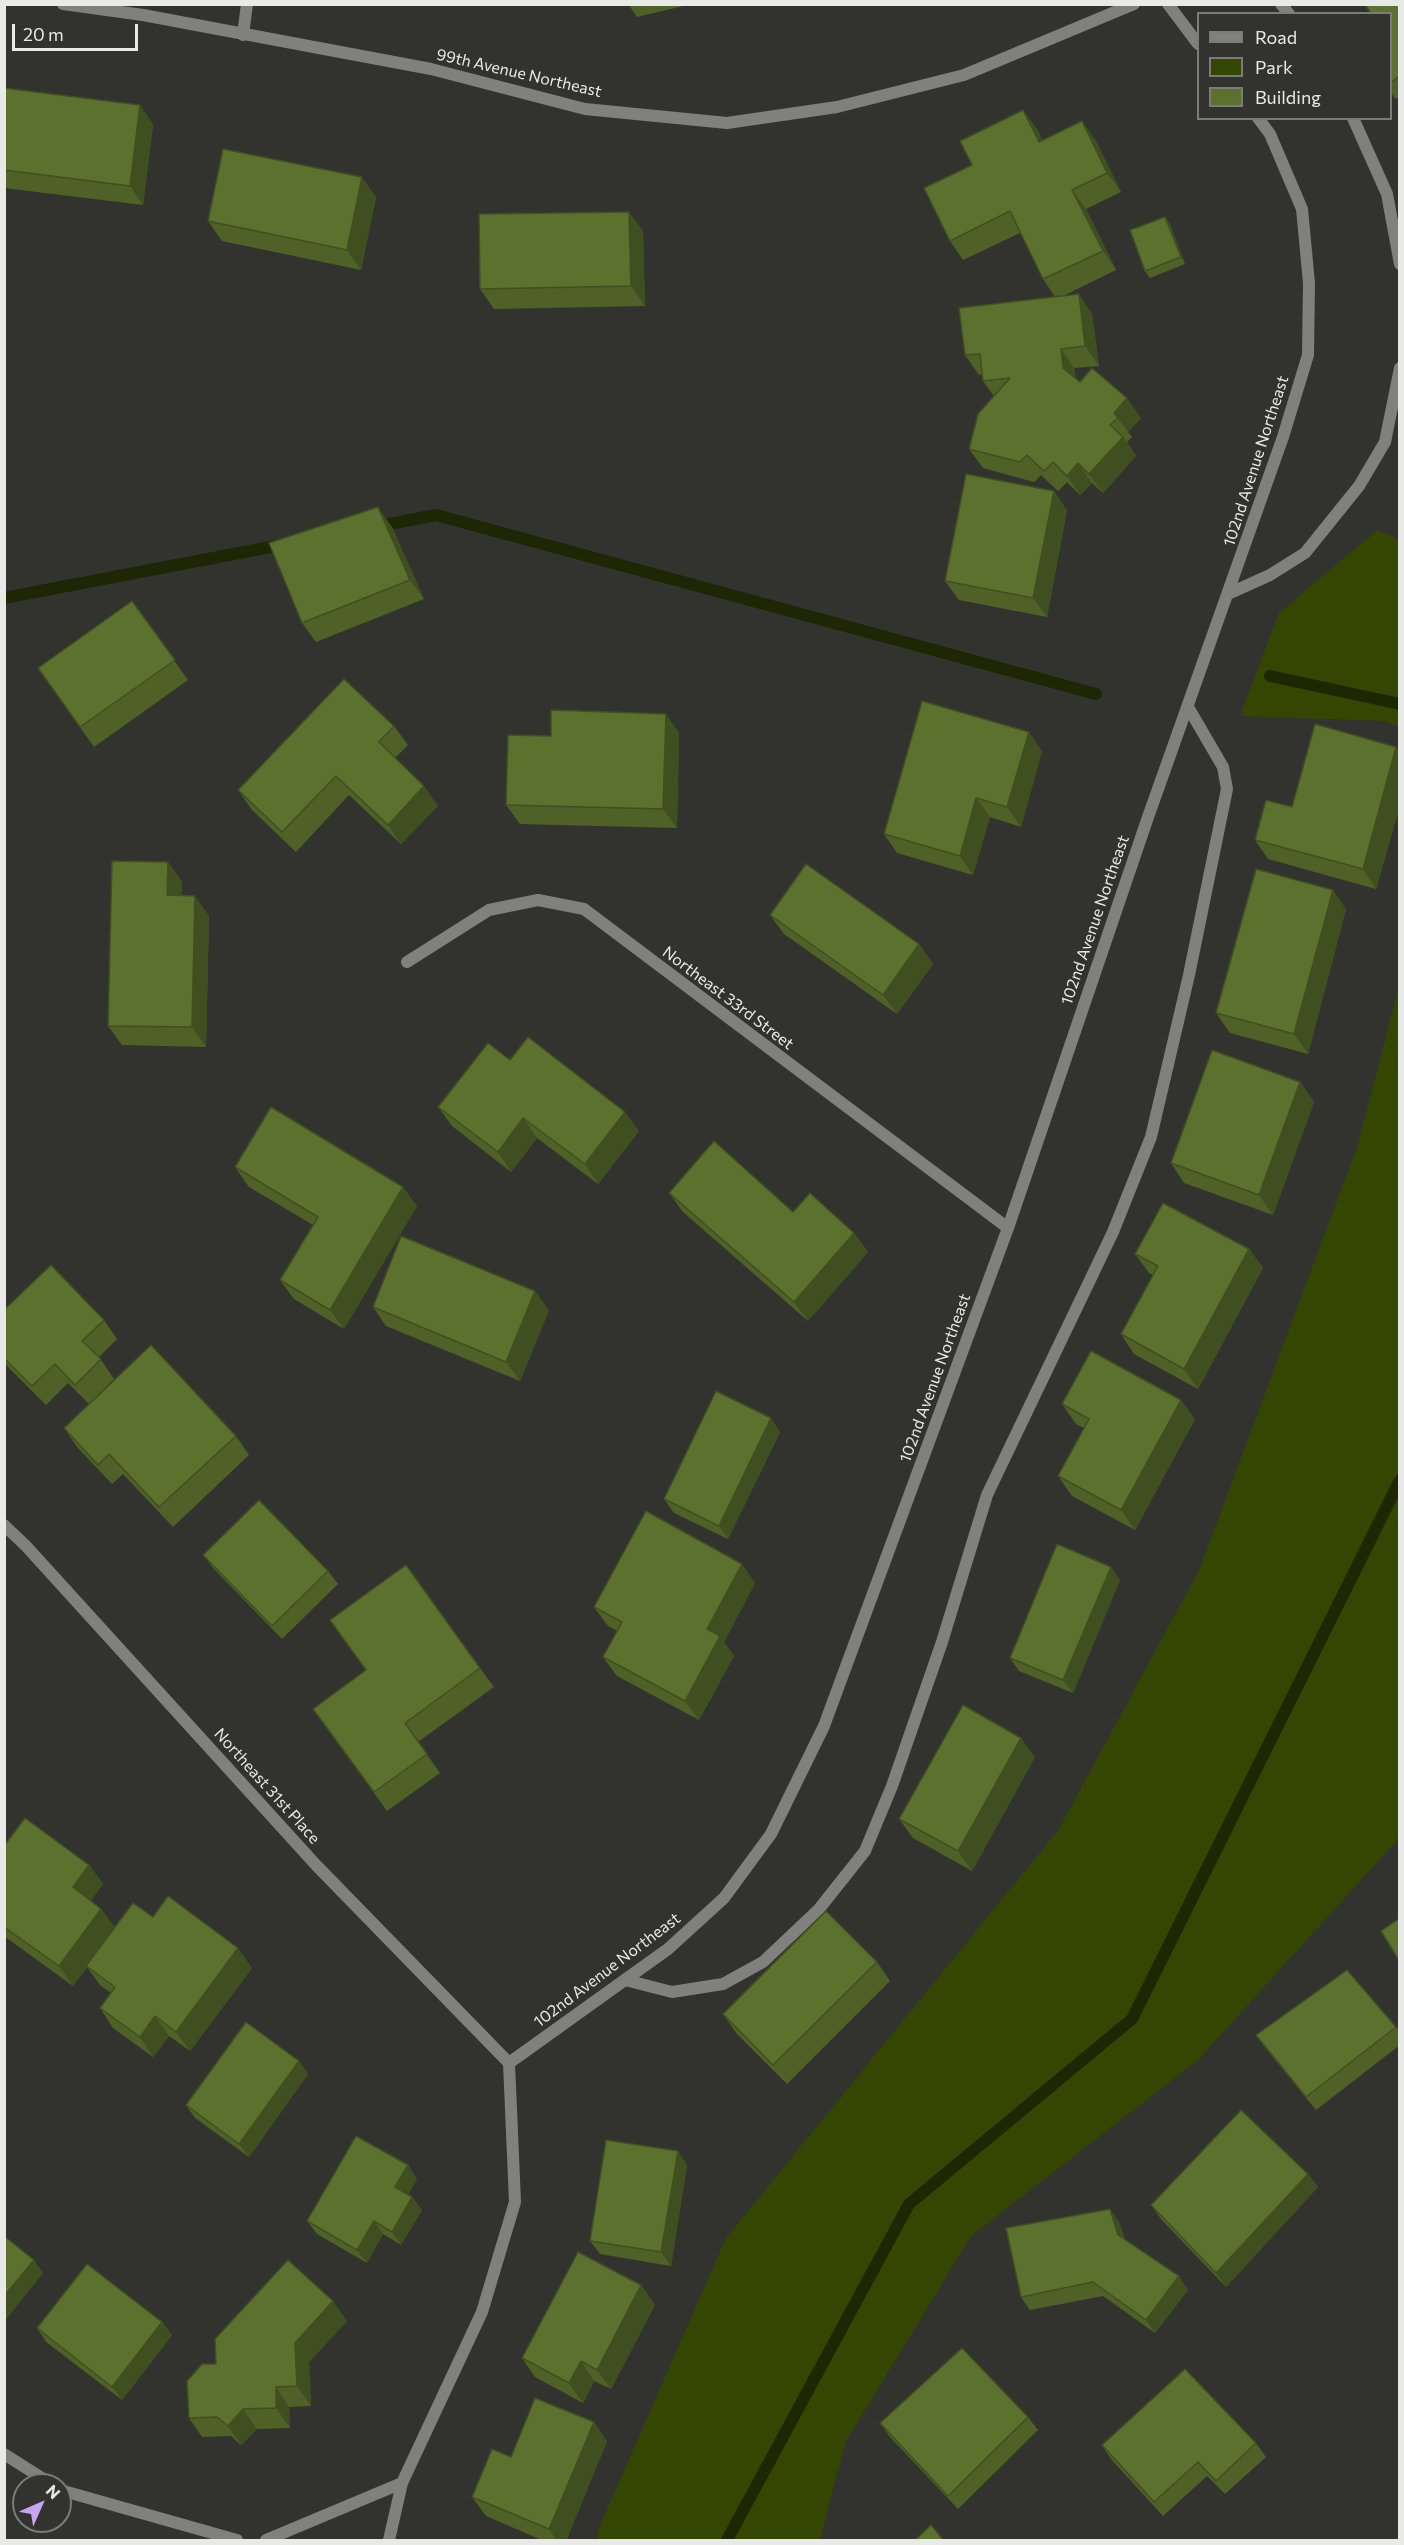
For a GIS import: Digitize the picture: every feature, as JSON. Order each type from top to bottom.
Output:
[{"type":"street","name":"99th Avenue Northeast","points":[[63,4],[143,15],[431,69],[585,109],[728,123],[837,107],[964,75],[1134,4]]},
{"type":"street","points":[[243,35],[247,4]]},
{"type":"street","points":[[1168,4],[1197,43]]},
{"type":"street","name":"102nd Avenue Northeast","points":[[509,2064],[668,1949],[724,1898],[771,1834],[824,1726],[1008,1228],[1283,437],[1308,355],[1309,283],[1302,209],[1270,134],[1260,120]]},
{"type":"street","points":[[1354,120],[1387,194],[1400,264]]},
{"type":"street","points":[[1228,594],[1270,576],[1305,553],[1359,486],[1385,442],[1400,368]]},
{"type":"street","points":[[625,1980],[672,1992],[723,1984],[763,1962],[819,1909],[865,1851],[891,1786],[942,1642],[987,1495],[1113,1232],[1151,1137],[1189,975],[1227,789],[1223,767],[1188,707]]},
{"type":"street","name":"Northeast 33rd Street","points":[[407,962],[489,910],[538,900],[584,909],[1008,1228]]},
{"type":"street","name":"Northeast 31st Place","points":[[4,1526],[26,1545],[316,1865],[509,2064]]},
{"type":"street","points":[[389,2541],[402,2483],[482,2312],[515,2202],[509,2064]]},
{"type":"street","points":[[4,2454],[34,2473]]},
{"type":"street","points":[[266,2541],[402,2483]]},
{"type":"street","points":[[72,2493],[237,2541]]},
{"type":"green space","points":[[1377,530],[1399,539],[1399,727],[1385,721],[1240,716],[1279,613]]},
{"type":"green space","points":[[1399,987],[1399,1838],[1198,2060],[971,2236],[845,2443],[820,2540],[598,2540],[598,2530],[726,2238],[1059,1829],[1200,1568],[1357,1147]]},
{"type":"building","points":[[1365,4],[1400,4],[1400,76],[1392,82],[1392,12],[1370,12]]},
{"type":"building","points":[[4,88],[140,105],[130,186],[4,170]]},
{"type":"building","points":[[1023,110],[1039,142],[1082,121],[1107,173],[1072,190],[1103,251],[1043,279],[1010,211],[950,241],[924,188],[972,165],[960,141]]},
{"type":"building","points":[[223,149],[362,177],[347,250],[208,221]]},
{"type":"building","points":[[629,212],[631,286],[480,289],[479,214]]},
{"type":"building","points":[[1165,217],[1181,257],[1145,271],[1130,230]]},
{"type":"building","points":[[1079,294],[1085,346],[1061,349],[1063,368],[1080,382],[1092,368],[1127,398],[1114,413],[1118,418],[1110,425],[1123,437],[1089,474],[1078,463],[1067,476],[1053,462],[1044,471],[1027,455],[1020,462],[969,449],[978,414],[1010,378],[983,381],[980,354],[965,355],[959,308]]},
{"type":"building","points":[[966,474],[1054,491],[1033,598],[945,581]]},
{"type":"building","points":[[378,507],[410,580],[302,623],[269,543]]},
{"type":"building","points":[[132,601],[175,660],[80,727],[38,668]]},
{"type":"building","points":[[344,679],[394,726],[379,742],[424,786],[388,825],[336,776],[282,832],[238,790]]},
{"type":"building","points":[[922,701],[1029,732],[1007,807],[976,798],[960,856],[884,834]]},
{"type":"building","points":[[551,710],[666,714],[663,809],[506,805],[508,735],[551,736]]},
{"type":"building","points":[[1315,724],[1396,747],[1363,869],[1255,840],[1266,800],[1292,807]]},
{"type":"building","points":[[112,861],[168,862],[167,895],[195,896],[192,1027],[108,1026]]},
{"type":"building","points":[[806,864],[919,944],[883,995],[770,915]]},
{"type":"building","points":[[1256,869],[1333,890],[1294,1034],[1216,1013]]},
{"type":"building","points":[[528,1037],[625,1112],[585,1164],[523,1118],[498,1152],[438,1107],[488,1043],[510,1060]]},
{"type":"building","points":[[1212,1050],[1300,1082],[1259,1195],[1171,1163]]},
{"type":"building","points":[[271,1107],[403,1187],[330,1310],[280,1280],[318,1217],[235,1167]]},
{"type":"building","points":[[714,1141],[793,1212],[810,1193],[854,1233],[794,1302],[669,1193]]},
{"type":"building","points":[[1163,1203],[1249,1249],[1184,1369],[1121,1334],[1158,1266],[1135,1254]]},
{"type":"building","points":[[401,1236],[535,1291],[506,1362],[373,1307]]},
{"type":"building","points":[[51,1265],[104,1320],[82,1341],[101,1359],[75,1385],[55,1364],[32,1386],[4,1358],[4,1310]]},
{"type":"building","points":[[151,1345],[236,1436],[159,1507],[109,1454],[98,1465],[64,1428]]},
{"type":"building","points":[[1091,1351],[1181,1400],[1121,1510],[1058,1476],[1089,1419],[1062,1404]]},
{"type":"building","points":[[716,1391],[771,1418],[719,1526],[664,1499]]},
{"type":"building","points":[[259,1500],[328,1571],[272,1626],[203,1555]]},
{"type":"building","points":[[646,1511],[742,1564],[707,1629],[720,1636],[685,1701],[603,1657],[622,1622],[594,1607]]},
{"type":"building","points":[[1057,1544],[1111,1567],[1063,1680],[1010,1658]]},
{"type":"building","points":[[406,1565],[480,1668],[405,1723],[427,1754],[374,1792],[313,1709],[366,1670],[330,1620]]},
{"type":"building","points":[[963,1705],[1021,1738],[958,1851],[899,1819]]},
{"type":"building","points":[[25,1818],[89,1865],[73,1887],[101,1909],[59,1966],[4,1927],[4,1846]]},
{"type":"building","points":[[168,1896],[238,1948],[176,2032],[155,2016],[140,2037],[100,2008],[115,1987],[86,1966],[133,1903],[153,1917]]},
{"type":"building","points":[[826,1911],[877,1962],[773,2065],[723,2014]]},
{"type":"building","points":[[1400,1918],[1400,1962],[1381,1931]]},
{"type":"building","points":[[1347,1970],[1396,2027],[1306,2097],[1256,2035]]},
{"type":"building","points":[[246,2022],[299,2061],[239,2144],[186,2105]]},
{"type":"building","points":[[1241,2110],[1308,2174],[1216,2273],[1151,2205]]},
{"type":"building","points":[[356,2136],[408,2165],[395,2187],[412,2197],[392,2232],[374,2221],[357,2250],[307,2221]]},
{"type":"building","points":[[606,2140],[678,2151],[661,2252],[590,2241]]},
{"type":"building","points":[[1110,2209],[1118,2235],[1179,2276],[1146,2320],[1093,2282],[1021,2297],[1006,2228]]},
{"type":"building","points":[[4,2236],[34,2260],[4,2296]]},
{"type":"building","points":[[578,2252],[641,2285],[597,2370],[581,2361],[569,2383],[522,2358]]},
{"type":"building","points":[[288,2260],[333,2301],[295,2343],[297,2386],[276,2387],[276,2408],[243,2409],[228,2426],[217,2417],[189,2418],[187,2381],[202,2364],[216,2364],[215,2339]]},
{"type":"building","points":[[87,2264],[162,2322],[112,2387],[37,2328]]},
{"type":"building","points":[[962,2348],[1028,2417],[948,2496],[880,2423]]},
{"type":"building","points":[[1185,2369],[1256,2443],[1216,2481],[1198,2462],[1154,2502],[1102,2445]]},
{"type":"building","points":[[535,2398],[594,2422],[549,2529],[472,2497],[492,2449],[511,2457]]},
{"type":"building","points":[[931,2525],[944,2541],[914,2541]]},
{"type":"waterway","points":[[374,527],[436,515],[1096,694]]},
{"type":"waterway","points":[[4,598],[286,544]]},
{"type":"waterway","points":[[1270,676],[1400,704]]},
{"type":"waterway","points":[[727,2540],[909,2204],[1132,2019],[1400,1480]]}]
